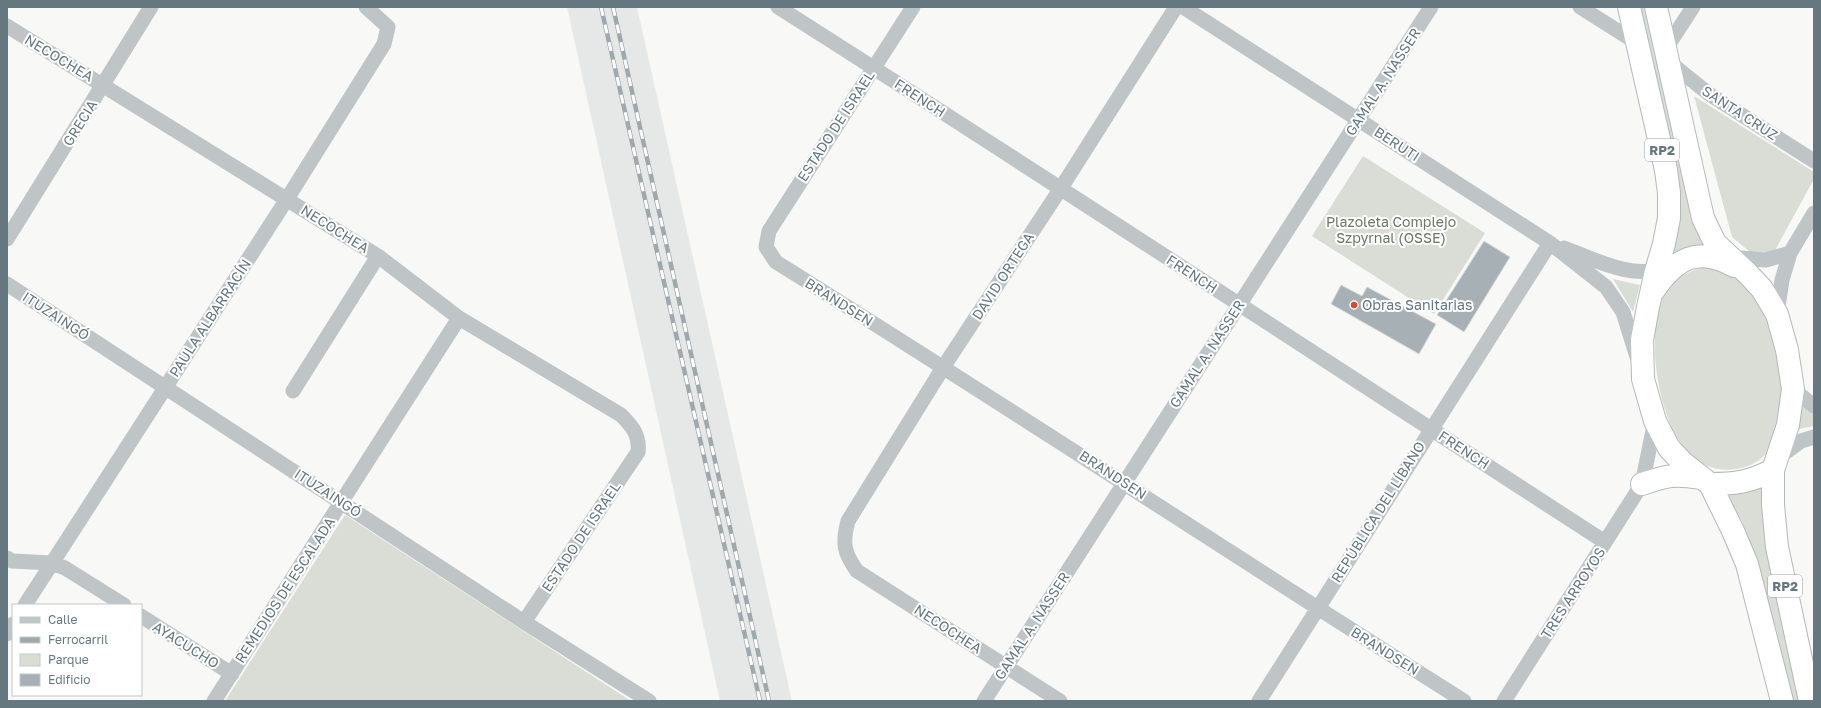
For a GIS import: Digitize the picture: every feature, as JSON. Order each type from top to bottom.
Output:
[{"type":"highway","name":"RP2","points":[[1629,7],[1666,170],[1669,193],[1669,218],[1664,244],[1656,271],[1642,340],[1643,379],[1655,421],[1669,448],[1683,463],[1706,481],[1747,564],[1782,701]]},
{"type":"highway","name":"RP2","points":[[1656,7],[1703,218],[1715,243],[1719,257]]},
{"type":"highway","name":"RP2","points":[[1651,294],[1664,275],[1681,261],[1719,257],[1748,274],[1762,289],[1777,314],[1787,350],[1793,389],[1788,425],[1776,464],[1773,505],[1777,547],[1807,665],[1810,701]]},
{"type":"highway","points":[[1642,484],[1666,476],[1678,474],[1706,481],[1730,484],[1754,480],[1776,464]]},
{"type":"street","name":"GRECIA","points":[[7,239],[152,7]]},
{"type":"street","name":"PAULA ALBARRACÍN","points":[[26,604],[287,199],[384,44],[388,28],[366,7]]},
{"type":"street","name":"FRENCH","points":[[778,7],[1061,188],[1605,542]]},
{"type":"street","name":"ESTADO DE ISRAEL","points":[[766,247],[769,231],[913,7]]},
{"type":"street","name":"DAVID ORTEGA","points":[[845,550],[844,536],[848,521],[944,366],[1061,188],[1176,7]]},
{"type":"street","name":"BERUTI","points":[[1183,7],[1550,243],[1606,287],[1623,312],[1643,379]]},
{"type":"street","name":"GAMAL A. NASSER","points":[[984,701],[1431,7]]},
{"type":"street","points":[[1580,7],[1637,43]]},
{"type":"street","points":[[1666,56],[1693,7]]},
{"type":"street","name":"NECOCHEA","points":[[7,26],[378,256],[459,318],[621,415],[636,433],[639,443],[638,452]]},
{"type":"street","name":"SANTA CRUZ","points":[[1666,56],[1709,94],[1814,161]]},
{"type":"street","points":[[1777,314],[1782,280],[1790,253],[1814,213]]},
{"type":"street","name":"BERUTI","points":[[1550,243],[1613,266],[1637,272],[1656,271],[1681,261]]},
{"type":"street","name":"REPÚBLICA DEL LÍBANO","points":[[1258,701],[1550,243]]},
{"type":"street","name":"BRANDSEN","points":[[766,247],[776,262],[944,366],[1125,482],[1318,609],[1464,701]]},
{"type":"street","points":[[1719,257],[1766,260],[1790,253]]},
{"type":"street","points":[[293,390],[378,256]]},
{"type":"street","name":"ITUZAINGÓ","points":[[7,284],[342,501],[524,622],[649,701]]},
{"type":"street","name":"REMEDIOS DE ESCALADA","points":[[214,701],[459,318]]},
{"type":"street","points":[[1793,389],[1814,406]]},
{"type":"street","name":"TRES ARROYOS","points":[[1504,701],[1632,502],[1642,484],[1655,421]]},
{"type":"street","points":[[1776,464],[1802,441],[1814,437]]},
{"type":"street","name":"ESTADO DE ISRAEL","points":[[524,622],[638,452]]},
{"type":"street","name":"NECOCHEA","points":[[845,550],[857,571],[1060,701]]},
{"type":"street","points":[[7,558],[12,561],[52,563],[65,568],[122,604]]},
{"type":"street","name":"AYACUCHO","points":[[142,617],[232,674]]},
{"type":"shaded area","points":[[567,7],[637,7],[792,701],[720,701]]},
{"type":"green space","points":[[1641,7],[1648,7],[1708,245],[1696,245],[1673,255],[1679,194],[1673,153]]},
{"type":"green space","points":[[1694,96],[1814,172],[1814,179],[1774,252],[1750,252],[1732,237]]},
{"type":"green space","name":"Plazoleta Complejo Szpyrnal (OSSE)","points":[[1363,156],[1485,233],[1434,314],[1312,236]]},
{"type":"green space","points":[[1713,265],[1737,276],[1749,287],[1756,297],[1769,325],[1779,358],[1782,375],[1784,401],[1773,442],[1762,458],[1745,467],[1719,469],[1698,461],[1682,444],[1669,421],[1661,395],[1656,368],[1655,342],[1657,311],[1660,298],[1672,283],[1684,275],[1697,269]]},
{"type":"green space","points":[[1613,279],[1640,285],[1633,312]]},
{"type":"green space","points":[[1802,403],[1814,413],[1814,426],[1798,429]]},
{"type":"green space","points":[[1767,480],[1801,701],[1793,701],[1777,633],[1752,547],[1742,521],[1725,494]]},
{"type":"green space","points":[[345,515],[631,701],[225,701]]},
{"type":"building","points":[[1484,241],[1510,257],[1464,332],[1437,315]]},
{"type":"building","points":[[1341,285],[1362,296],[1367,287],[1436,324],[1419,354],[1331,304]]},
{"type":"railway","points":[[601,7],[760,701]]},
{"type":"railway","points":[[613,7],[769,701]]},
{"type":"place","name":"Obras Sanitarias","points":[[1354,305]]}]
